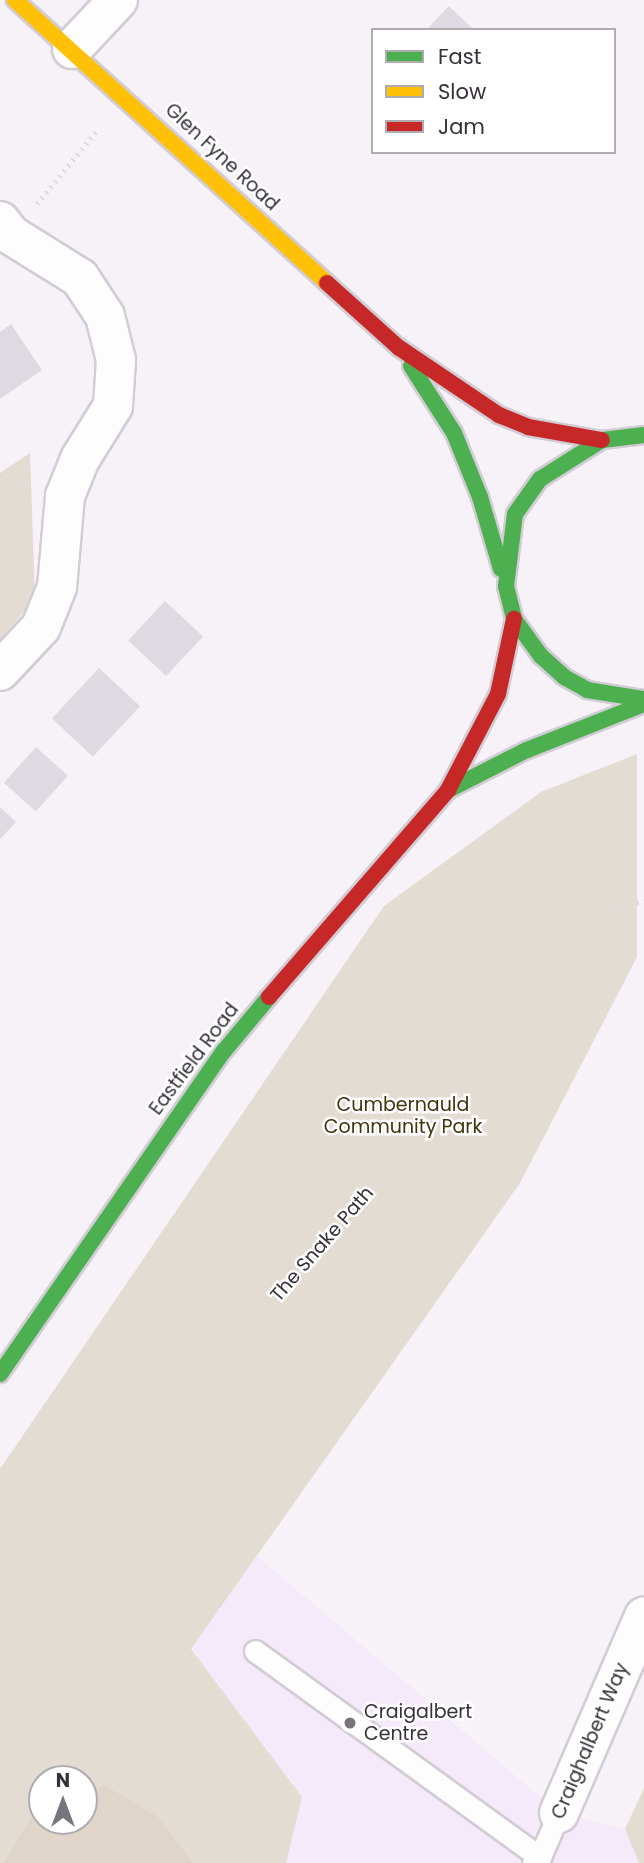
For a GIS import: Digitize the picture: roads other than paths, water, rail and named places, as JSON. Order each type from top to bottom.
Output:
[{"type":"street","name":"Glen Fyne Road","points":[[15,0],[125,96],[398,347],[499,415],[528,427],[602,440]]},
{"type":"street","points":[[72,49],[118,0]]},
{"type":"street","points":[[0,671],[41,627],[57,587],[65,496],[80,458],[113,405],[116,360],[105,316],[80,278],[5,228]]},
{"type":"street","name":"Glen Fyne Road","points":[[398,347],[454,433],[480,497],[506,586]]},
{"type":"street","points":[[639,435],[602,440],[540,479],[515,514],[507,552],[506,586],[514,619],[541,656],[564,677],[587,690],[644,699]]},
{"type":"street","name":"Eastfield Road","points":[[0,1374],[224,1051],[349,899],[449,790],[498,694],[509,659],[514,619]]},
{"type":"street","name":"Eastfield Road","points":[[449,790],[527,750],[644,704]]},
{"type":"street","name":"Craighalbert Way","points":[[559,1814],[644,1617]]},
{"type":"lane","points":[[255,1651],[537,1860]]},
{"type":"lane","name":"Craighalbert Way","points":[[537,1860],[559,1814]]},
{"type":"place","name":"Craigalbert Centre","points":[[350,1723]]},
{"type":"park label","name":"Cumbernauld Community Park","points":[[403,1116]]}]
